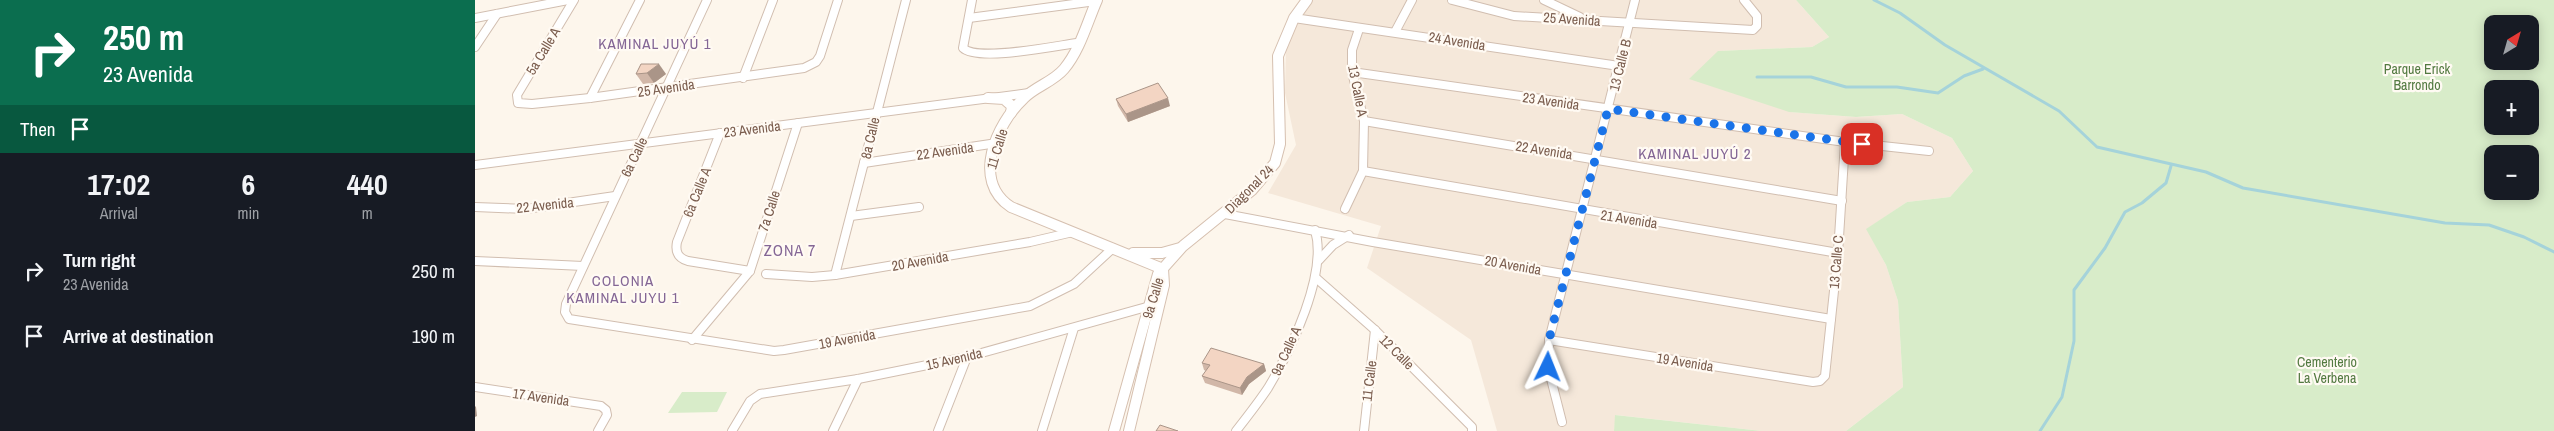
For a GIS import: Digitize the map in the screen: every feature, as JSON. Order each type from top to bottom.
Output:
[{"type":"main road","name":"11 Calle","points":[[1097,0],[1071,58],[1057,76],[1029,93],[1011,113],[997,143],[989,174],[997,195],[1017,210],[1163,268]]},
{"type":"main road","name":"Diagonal 24","points":[[1163,268],[1183,246],[1225,214],[1252,190],[1275,163],[1280,144],[1278,56],[1294,18],[1307,0]]},
{"type":"main road","points":[[988,98],[1007,101],[1012,106],[1011,113]]},
{"type":"main road","name":"11 Calle","points":[[1116,249],[1145,254],[1162,254],[1183,246]]},
{"type":"main road","name":"9a Calle","points":[[1114,431],[1150,306],[1154,285],[1158,274],[1163,268]]},
{"type":"main road","name":"9a Calle","points":[[1129,431],[1164,285],[1165,274],[1163,268]]},
{"type":"street","points":[[475,18],[567,0]]},
{"type":"street","name":"5a Calle A","points":[[518,103],[515,100],[517,95],[574,0]]},
{"type":"street","points":[[590,98],[640,0]]},
{"type":"street","name":"6a Calle","points":[[565,314],[566,304],[583,266],[707,0]]},
{"type":"street","points":[[743,78],[773,0]]},
{"type":"street","name":"25 Avenida","points":[[518,103],[532,104],[590,98],[794,71],[813,64],[821,53],[838,0]]},
{"type":"street","name":"8a Calle","points":[[835,275],[906,0]]},
{"type":"street","points":[[972,0],[963,48],[968,53],[985,55],[1077,44]]},
{"type":"street","points":[[969,18],[1097,0]]},
{"type":"street","points":[[1395,32],[1412,0]]},
{"type":"street","name":"25 Avenida","points":[[1452,0],[1514,16],[1753,30],[1757,26],[1757,16],[1744,0]]},
{"type":"street","points":[[1544,0],[1586,20]]},
{"type":"street","name":"13 Calle B","points":[[1562,422],[1548,367],[1549,340],[1635,0]]},
{"type":"street","points":[[475,47],[497,14]]},
{"type":"street","name":"24 Avenida","points":[[1294,18],[1619,66]]},
{"type":"street","name":"13 Calle A","points":[[1345,210],[1363,171],[1364,121],[1352,72],[1352,50],[1359,29]]},
{"type":"street","name":"23 Avenida","points":[[1352,72],[1845,142],[1929,151]]},
{"type":"street","name":"23 Avenida","points":[[475,164],[1029,93]]},
{"type":"street","name":"22 Avenida","points":[[1364,121],[1596,158],[1841,201]]},
{"type":"street","name":"7a Calle","points":[[692,340],[750,271],[799,122]]},
{"type":"street","name":"6a Calle A","points":[[720,133],[677,242],[676,252],[680,258],[688,261],[750,271]]},
{"type":"street","name":"13 Calle C","points":[[1820,381],[1825,376],[1838,253],[1845,142]]},
{"type":"street","name":"22 Avenida","points":[[864,163],[997,143]]},
{"type":"street","name":"21 Avenida","points":[[1363,171],[1582,211],[1838,253]]},
{"type":"street","name":"22 Avenida","points":[[475,207],[526,209],[615,196]]},
{"type":"street","points":[[851,216],[919,207]]},
{"type":"street","name":"20 Avenida","points":[[1225,214],[1831,319]]},
{"type":"street","name":"9a Calle A","points":[[1236,431],[1272,382],[1297,327],[1316,278],[1320,241],[1315,230]]},
{"type":"street","name":"20 Avenida","points":[[766,274],[812,277],[835,275],[1030,242],[1073,232]]},
{"type":"street","points":[[1317,262],[1326,250],[1349,236]]},
{"type":"street","name":"19 Avenida","points":[[565,314],[571,321],[692,340],[785,350],[1024,308],[1055,296],[1074,284],[1116,249]]},
{"type":"street","points":[[475,261],[583,266]]},
{"type":"street","name":"12 Calle","points":[[1316,278],[1375,330],[1472,427],[1473,431]]},
{"type":"street","name":"15 Avenida","points":[[733,431],[755,396],[858,379],[967,357],[1150,306]]},
{"type":"street","points":[[1042,431],[1074,328]]},
{"type":"street","name":"11 Calle","points":[[1364,431],[1375,330]]},
{"type":"street","name":"19 Avenida","points":[[1549,340],[1813,382],[1820,381]]},
{"type":"street","points":[[938,431],[967,357]]},
{"type":"street","points":[[833,431],[858,379]]},
{"type":"street","name":"17 Avenida","points":[[475,387],[594,404],[606,410],[607,415],[598,431]]},
{"type":"shaded area","points":[[1309,0],[1796,0],[1829,37],[1812,47],[1718,51],[1790,112],[1856,117],[1902,114],[1952,138],[1973,171],[1950,197],[1907,202],[1867,229],[1886,265],[1898,301],[1903,387],[1846,431],[1762,431],[1616,415],[1614,431],[1497,431],[1471,340],[1367,268],[1381,226],[1268,193],[1296,145],[1285,93],[1286,44]]},
{"type":"green space","points":[[1796,0],[2554,0],[2554,431],[1846,431],[1903,387],[1898,301],[1886,265],[1866,229],[1907,202],[1950,197],[1973,171],[1952,138],[1902,114],[1856,117],[1789,112],[1689,79],[1718,51],[1812,47],[1829,37]]},
{"type":"green space","points":[[682,392],[727,392],[717,412],[668,413]]},
{"type":"green space","points":[[1615,415],[1762,431],[1614,431]]},
{"type":"building","points":[[641,64],[659,64],[647,73],[636,74]]},
{"type":"building","points":[[1158,83],[1168,98],[1126,114],[1116,99]]},
{"type":"building","points":[[1211,348],[1264,364],[1247,377],[1240,388],[1202,376],[1210,365],[1202,363]]},
{"type":"building","points":[[1160,425],[1178,431],[1156,431]]},
{"type":"waterway","points":[[1874,0],[1900,13],[1945,45],[2059,111],[2097,147],[2206,172],[2243,188],[2445,223],[2489,225],[2524,237],[2554,252]]},
{"type":"waterway","points":[[1757,77],[1811,77],[1846,87],[1897,87],[1938,93],[1964,76],[1983,69]]},
{"type":"waterway","points":[[2040,431],[2062,397],[2074,341],[2074,290],[2105,248],[2125,212],[2142,203],[2166,183],[2171,166]]},
{"type":"district","name":"KAMINAL JUYÚ 1","points":[[655,43]]},
{"type":"district","name":"KAMINAL JUYÚ 2","points":[[1695,153]]},
{"type":"district","name":"ZONA 7","points":[[790,250]]},
{"type":"district","name":"COLONIA KAMINAL JUYU 1","points":[[623,288]]},
{"type":"route","points":[[1548,367],[1549,340],[1608,109],[1862,144]]},
{"type":"park label","name":"Parque Erick Barrondo","points":[[2417,78]]},
{"type":"park label","name":"Cementerio La Verbena","points":[[2327,370]]}]
